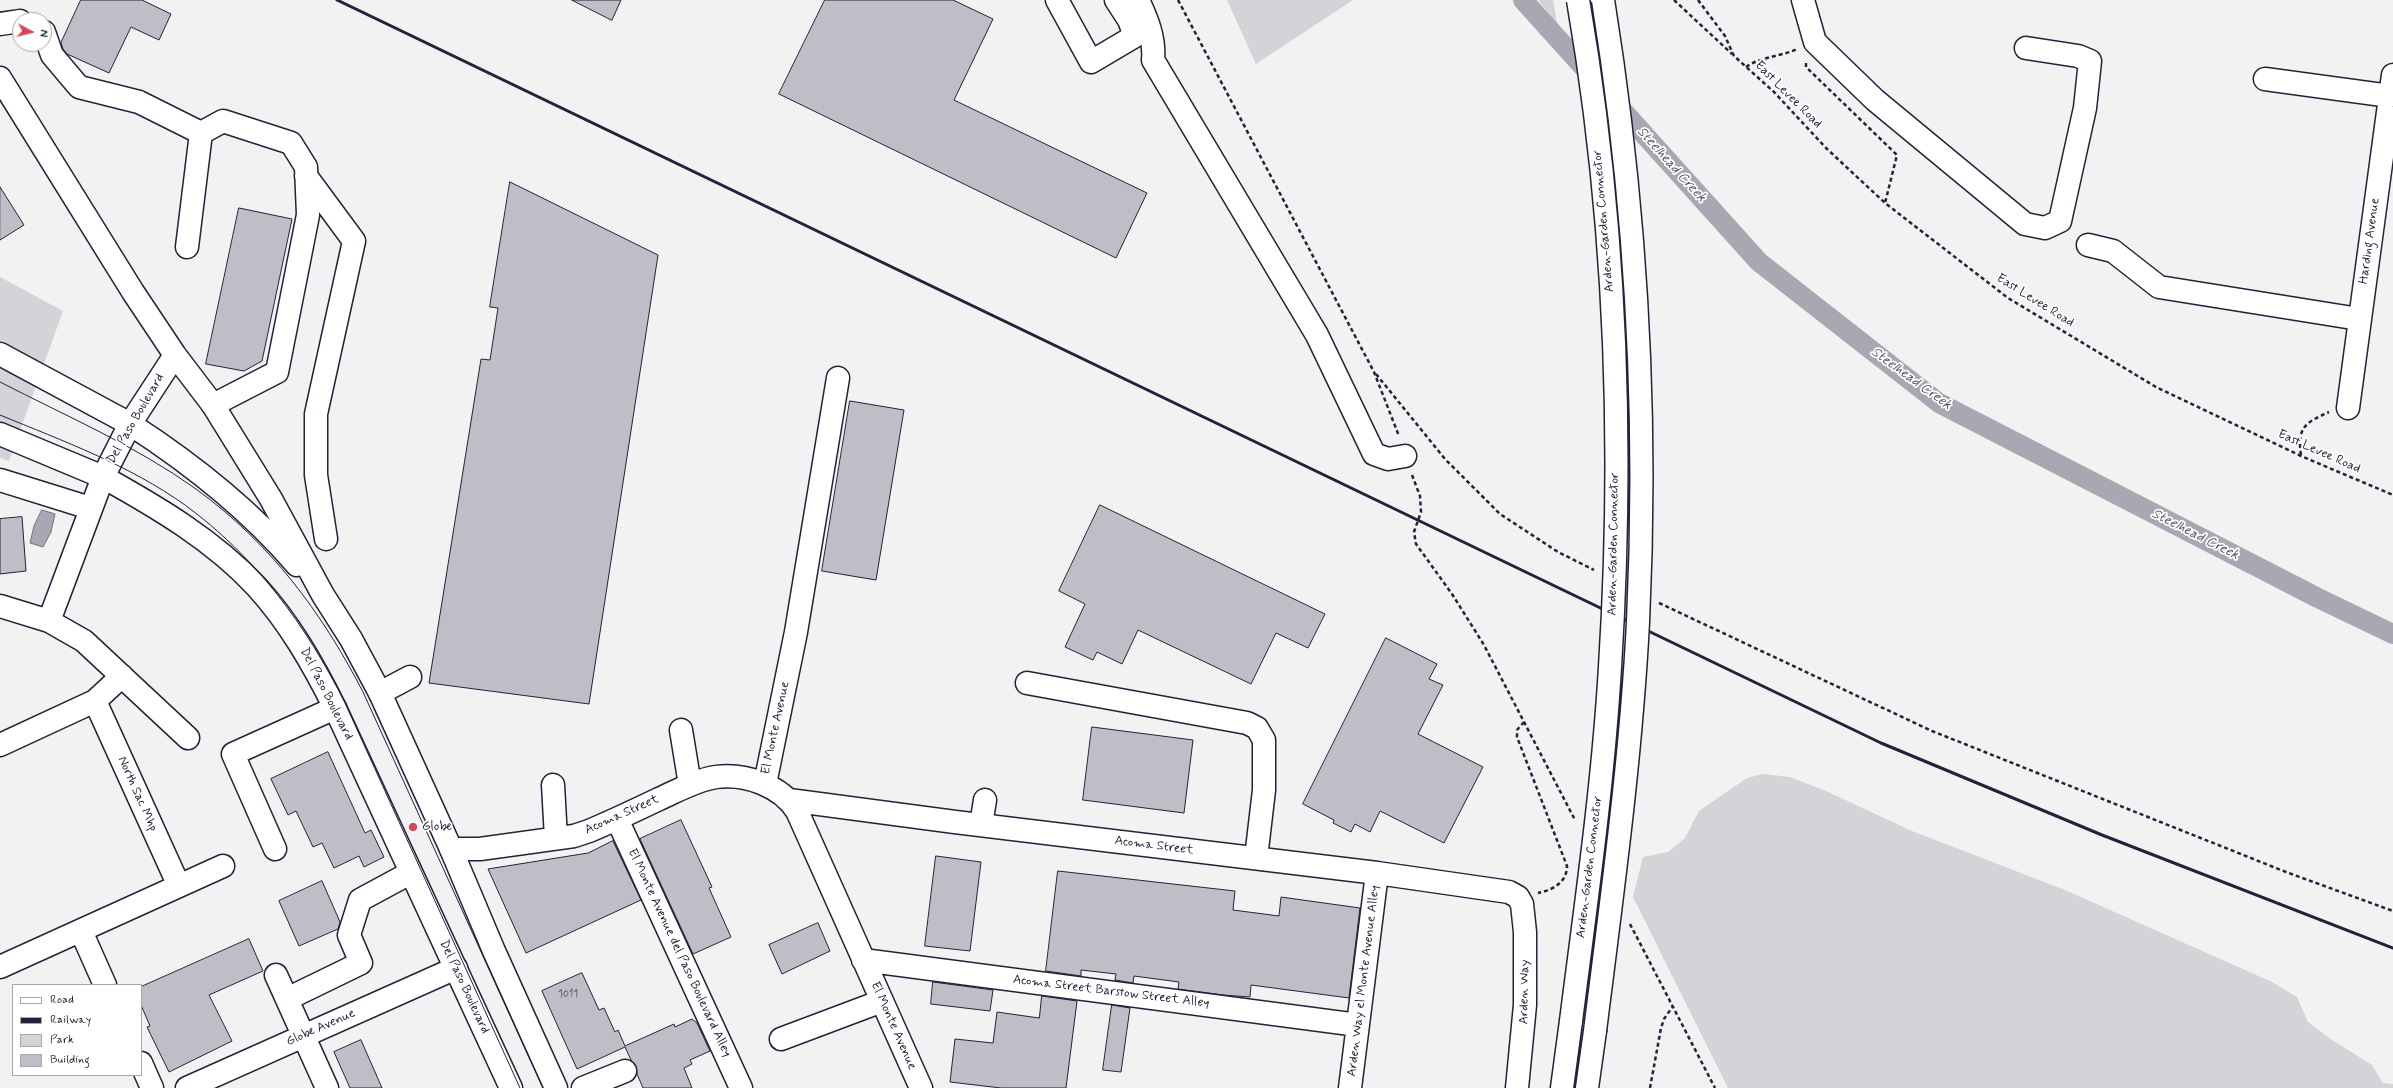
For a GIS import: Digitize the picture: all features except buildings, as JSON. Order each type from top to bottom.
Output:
[{"type":"main road","points":[[1056,0],[1091,62],[1136,36],[1130,20],[1116,0]]},
{"type":"main road","points":[[1138,0],[1149,24],[1154,49],[1153,60],[1317,334],[1374,454],[1388,459],[1405,456]]},
{"type":"main road","name":"Arden-Garden Connector","points":[[1562,1088],[1602,766],[1610,661],[1616,480],[1615,398],[1606,230],[1592,101],[1578,0]]},
{"type":"main road","name":"Arden-Garden Connector","points":[[1587,1088],[1632,704],[1638,623],[1641,503],[1640,381],[1632,245],[1622,136],[1603,0]]},
{"type":"main road","points":[[1803,0],[1815,42],[1875,100],[2025,224],[2045,228],[2060,221],[2085,108],[2090,61],[2078,56],[2026,48]]},
{"type":"main road","points":[[0,24],[12,22]]},
{"type":"main road","points":[[51,52],[79,87],[139,102],[201,133]]},
{"type":"main road","name":"Harding Avenue","points":[[2348,408],[2359,319],[2387,160],[2390,96],[2393,75]]},
{"type":"main road","points":[[0,78],[120,272],[175,355],[213,406],[271,499],[323,595],[351,638],[380,693],[451,849],[494,951],[556,1088]]},
{"type":"main road","points":[[2265,79],[2390,96]]},
{"type":"main road","points":[[201,133],[223,121],[291,143],[306,167],[308,215],[277,372],[213,406]]},
{"type":"main road","points":[[187,247],[201,133]]},
{"type":"main road","points":[[306,176],[354,241],[316,414],[316,475],[326,539]]},
{"type":"main road","points":[[2088,245],[2113,251],[2159,287],[2359,319]]},
{"type":"main road","points":[[0,354],[130,424],[172,451],[255,521],[323,595]]},
{"type":"main road","name":"Del Paso Boulevard","points":[[175,355],[130,424],[103,477],[180,524],[220,554],[256,586],[288,626],[313,663],[410,874],[456,968],[510,1088]]},
{"type":"main road","name":"El Monte Avenue","points":[[838,378],[796,632],[765,784],[790,800],[815,849],[921,1088]]},
{"type":"main road","points":[[0,434],[103,477],[90,508],[49,621]]},
{"type":"main road","points":[[0,480],[90,508]]},
{"type":"main road","points":[[0,606],[49,621],[84,641],[188,738]]},
{"type":"main road","points":[[0,745],[95,701],[122,676]]},
{"type":"main road","points":[[380,693],[410,677]]},
{"type":"main road","points":[[1027,683],[1247,723],[1257,728],[1264,740],[1264,790],[1256,858]]},
{"type":"main road","name":"North Sac Mhp","points":[[95,701],[179,886]]},
{"type":"main road","points":[[275,849],[232,754],[335,708]]},
{"type":"main road","points":[[681,730],[690,786]]},
{"type":"main road","name":"Acoma Street","points":[[451,849],[480,849],[556,838],[589,831],[690,786],[717,777],[736,777],[765,784]]},
{"type":"main road","points":[[553,785],[556,838]]},
{"type":"main road","name":"Acoma Street","points":[[790,800],[981,825],[1377,873],[1486,888],[1509,892],[1518,897]]},
{"type":"main road","points":[[981,825],[985,800]]},
{"type":"main road","name":"El Monte Avenue del Paso Boulevard Alley","points":[[617,819],[741,1088]]},
{"type":"main road","points":[[0,967],[223,866]]},
{"type":"main road","name":"Arden Way el Monte Avenue Alley","points":[[1350,1088],[1377,873]]},
{"type":"main road","points":[[288,999],[361,963],[349,934],[360,900],[410,874]]},
{"type":"main road","name":"Arden Way","points":[[1517,1088],[1524,1033],[1526,971],[1524,913],[1518,897]]},
{"type":"main road","points":[[81,931],[105,984]]},
{"type":"main road","name":"Acoma Street Barstow Street Alley","points":[[863,960],[1358,1025]]},
{"type":"main road","name":"Globe Avenue","points":[[187,1088],[456,968]]},
{"type":"main road","points":[[276,975],[328,1088]]},
{"type":"main road","points":[[781,1039],[882,1001]]},
{"type":"main road","points":[[142,1066],[152,1088]]},
{"type":"main road","points":[[583,1088],[625,1071]]},
{"type":"path","points":[[1178,0],[1374,372],[1445,459],[1500,514],[1558,552],[1598,572]]},
{"type":"path","points":[[1674,0],[1734,56]]},
{"type":"path","name":"East Levee Road","points":[[1698,0],[1725,36],[1734,56],[1774,92],[1826,148],[1885,203],[2008,298],[2054,324],[2092,349],[2156,387],[2302,456],[2393,495]]},
{"type":"path","points":[[1746,67],[1757,60],[1783,55],[1815,42]]},
{"type":"path","points":[[1815,42],[1807,56],[1806,67],[1896,155],[1885,203]]},
{"type":"path","points":[[2302,456],[2299,438],[2311,420],[2336,408],[2348,408]]},
{"type":"path","points":[[1417,520],[1414,532],[1416,544],[1452,594],[1484,645],[1579,826]]},
{"type":"path","points":[[1652,600],[1932,731],[2286,872],[2393,911]]},
{"type":"path","points":[[1518,897],[1553,889],[1562,880],[1567,870],[1562,848],[1517,737],[1517,730],[1524,722]]},
{"type":"path","points":[[1628,920],[1715,1088]]},
{"type":"path","points":[[1650,1088],[1664,1019],[1673,1005]]},
{"type":"green space","points":[[1227,0],[1353,0],[1256,64]]},
{"type":"green space","points":[[1538,0],[1553,0],[1557,24]]},
{"type":"green space","points":[[0,277],[63,311],[9,461],[0,458]]},
{"type":"green space","points":[[1763,774],[1790,777],[1826,791],[1912,831],[2065,890],[2272,982],[2297,997],[2308,1022],[2332,1040],[2372,1065],[2383,1083],[2393,1084],[2393,1088],[1728,1088],[1633,897],[1643,857],[1668,852],[1685,838],[1699,811],[1747,778]]},
{"type":"shaded area","points":[[42,510],[55,514],[51,532],[43,547],[30,543],[34,526]]},
{"type":"waterway","name":"Steelhead Creek","points":[[1523,0],[1759,262],[1939,403],[2318,598],[2393,634]]},
{"type":"tram line","points":[[0,382],[125,445],[173,473],[223,510],[271,556],[292,581],[330,634],[363,692],[543,1088]]},
{"type":"tram line","points":[[0,415],[95,455],[164,491],[211,525],[257,570],[277,594],[314,646],[345,703],[520,1088]]},
{"type":"railway","points":[[337,0],[1881,743],[2102,835],[2393,948]]},
{"type":"place","name":"Globe","points":[[413,827]]}]
